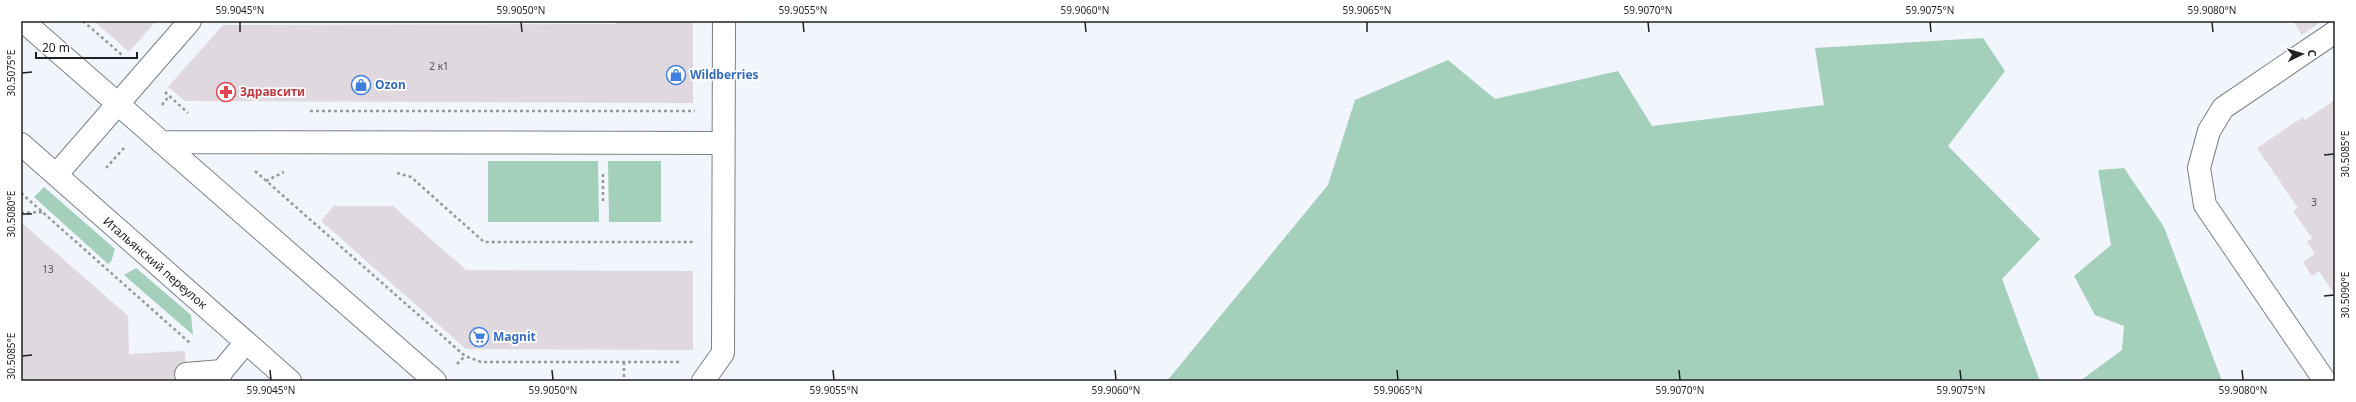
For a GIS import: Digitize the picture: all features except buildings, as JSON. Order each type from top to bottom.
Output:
[{"type":"street","points":[[23,21],[435,381]]},
{"type":"street","points":[[56,175],[190,21]]},
{"type":"street","points":[[703,381],[723,353],[724,21]]},
{"type":"street","points":[[2325,381],[2205,205],[2199,168],[2210,131],[2223,108],[2335,32]]},
{"type":"street","points":[[161,142],[724,144]]},
{"type":"street","name":"Итальянский переулок","points":[[21,144],[290,381]]},
{"type":"street","points":[[186,374],[220,376],[246,342]]},
{"type":"path","points":[[83,21],[465,356],[481,362],[684,362]]},
{"type":"path","points":[[186,111],[194,111]]},
{"type":"path","points":[[302,111],[723,111]]},
{"type":"path","points":[[266,181],[284,172],[292,172]]},
{"type":"path","points":[[395,172],[412,177],[484,242],[723,242]]},
{"type":"path","points":[[21,193],[190,343]]},
{"type":"path","points":[[21,213],[42,212]]},
{"type":"path","points":[[624,362],[624,381]]},
{"type":"green space","points":[[1983,38],[2005,71],[1948,146],[2040,239],[2002,279],[2040,381],[1167,381],[1328,185],[1355,100],[1448,60],[1495,99],[1618,71],[1652,126],[1824,105],[1815,48]]},
{"type":"green space","points":[[488,161],[598,161],[599,222],[488,222]]},
{"type":"green space","points":[[608,161],[661,161],[661,222],[609,222]]},
{"type":"green space","points":[[2124,168],[2164,227],[2222,381],[2080,381],[2122,350],[2124,326],[2095,315],[2074,276],[2111,245],[2098,170]]},
{"type":"green space","points":[[44,187],[115,249],[111,262],[108,264],[34,197]]},
{"type":"green space","points":[[136,268],[191,315],[193,335],[124,275]]},
{"type":"place","name":"Wildberries","points":[[676,75]]},
{"type":"place","name":"Ozon","points":[[361,85]]},
{"type":"place","name":"Здравсити","points":[[226,92]]},
{"type":"place","name":"Magnit","points":[[479,337]]}]
